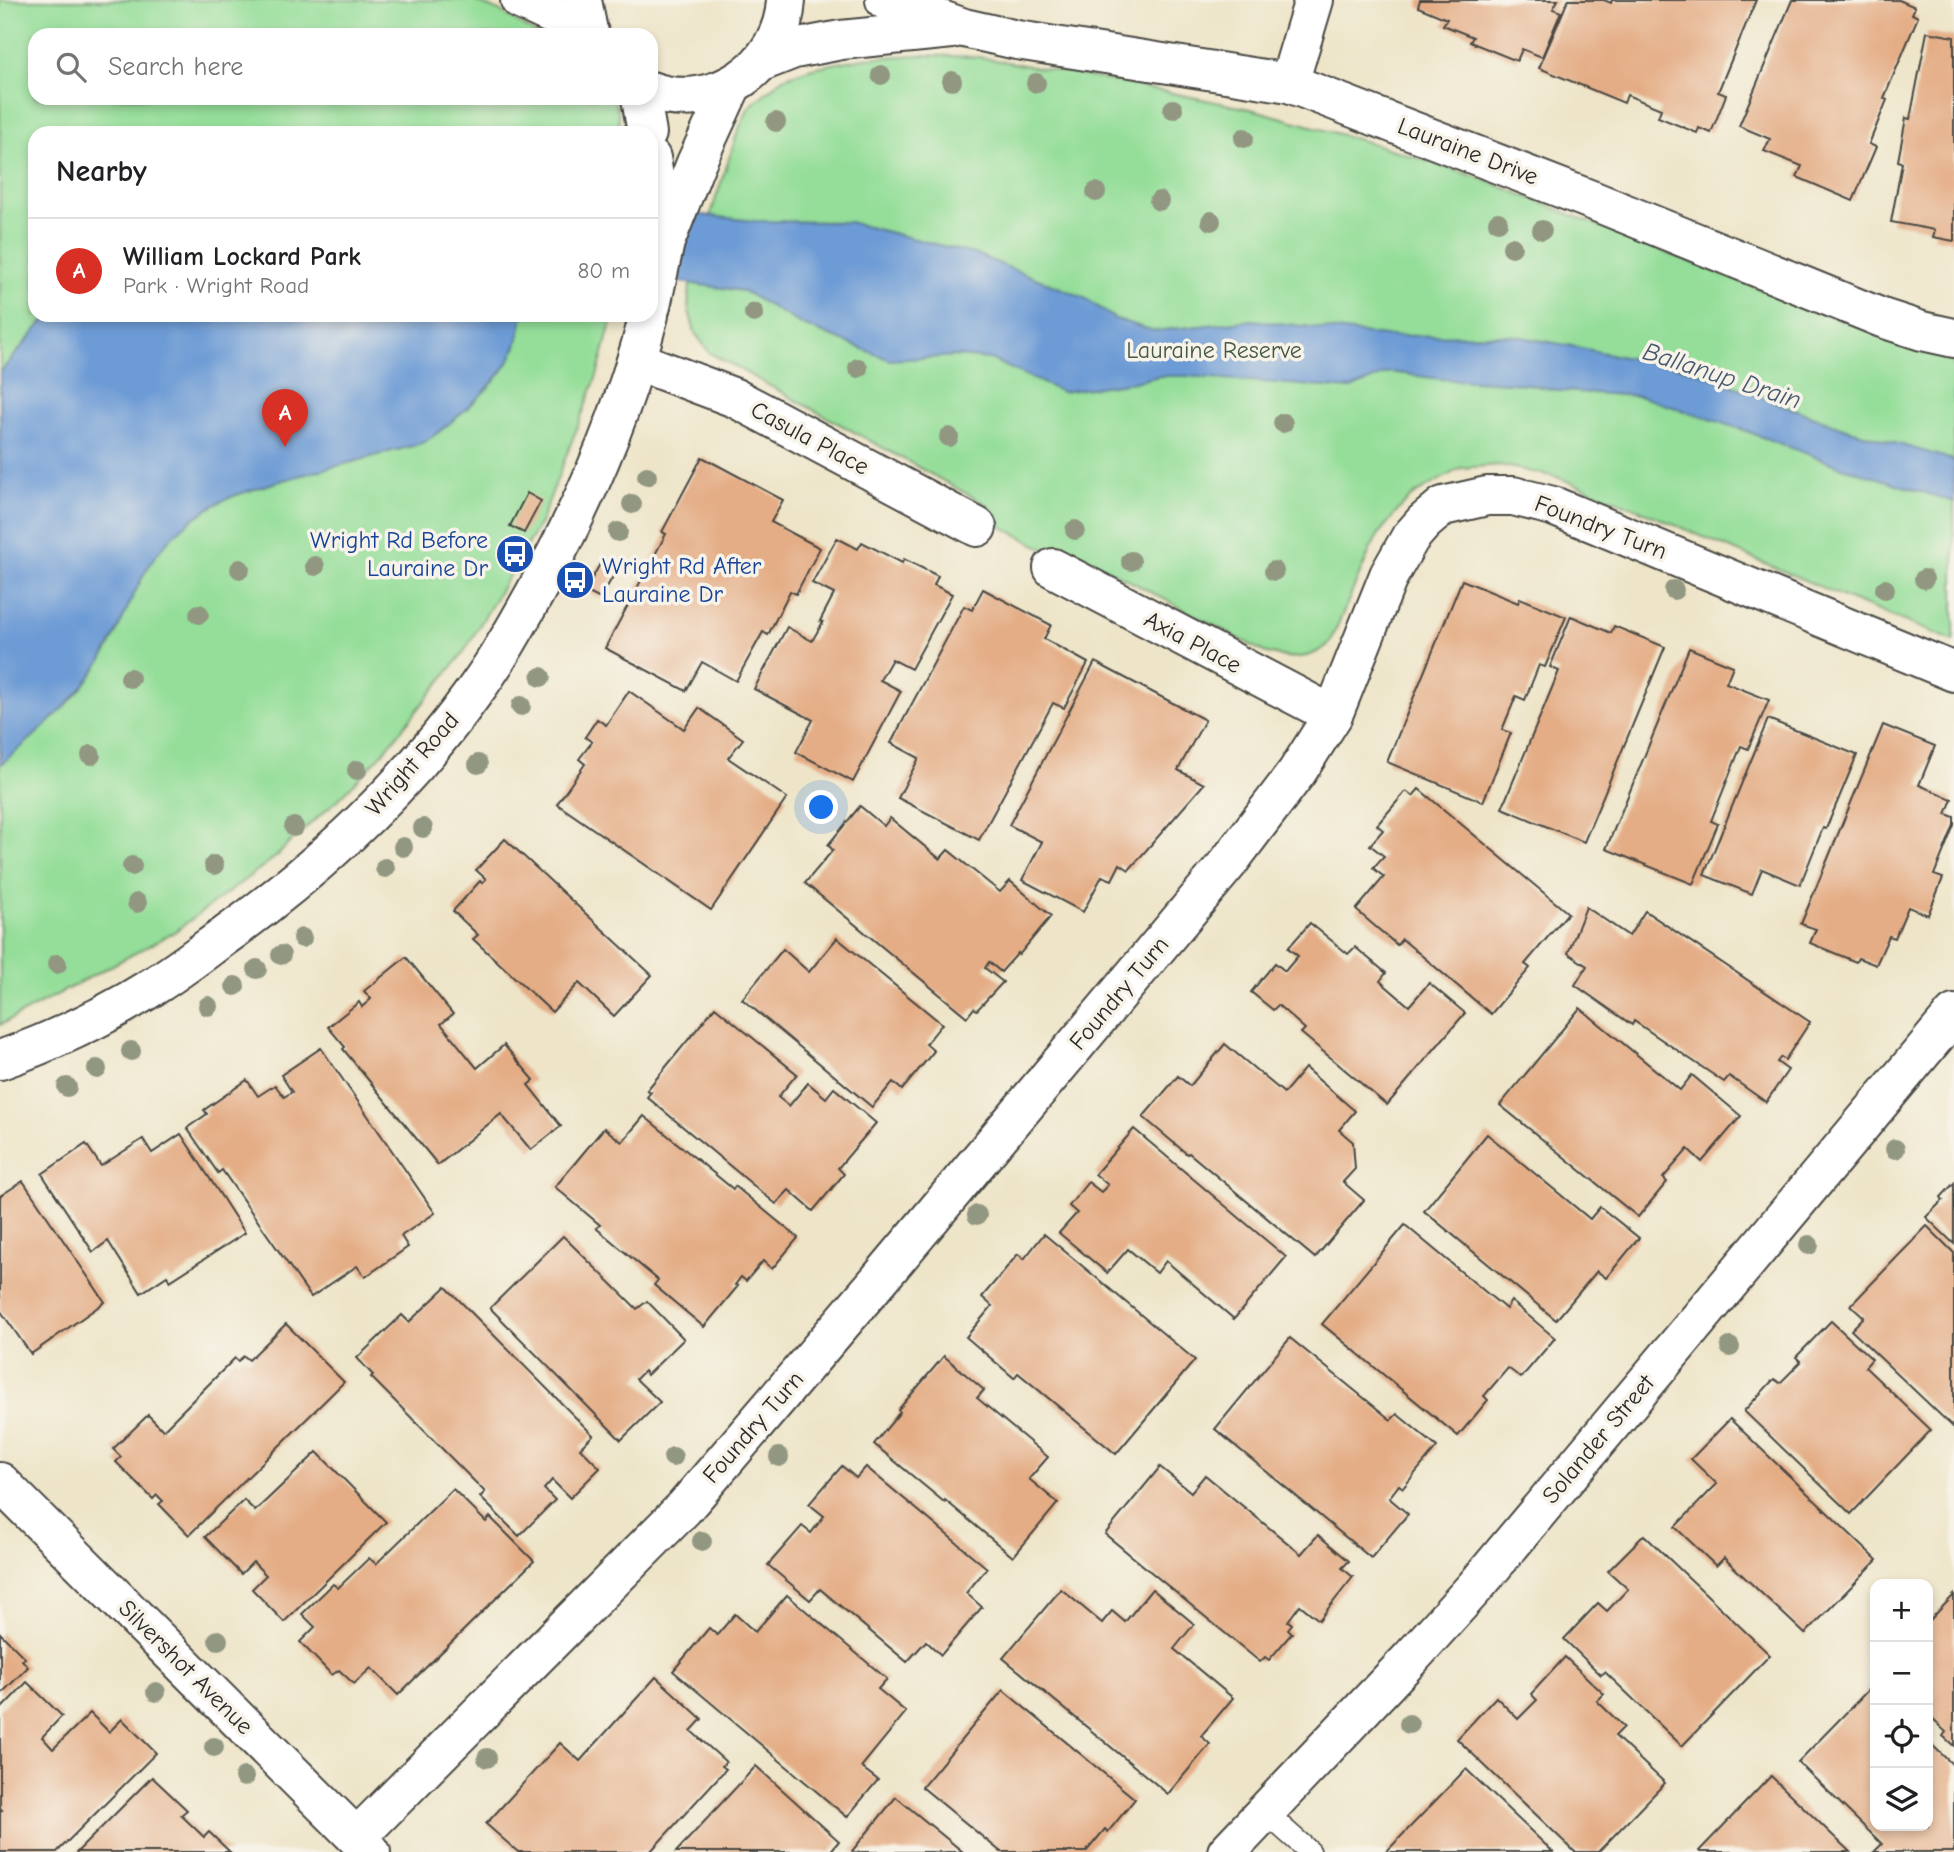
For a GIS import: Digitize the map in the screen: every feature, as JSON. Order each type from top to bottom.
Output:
[{"type":"street","points":[[520,0],[587,22]]},
{"type":"street","points":[[669,203],[696,163],[747,74],[777,39],[786,12],[786,0]]},
{"type":"street","name":"Lauraine Drive","points":[[885,0],[964,28],[1017,40],[1289,83],[1594,201],[1882,318],[1954,338]]},
{"type":"street","points":[[1289,83],[1314,0]]},
{"type":"street","name":"Lauraine Drive","points":[[658,93],[686,96],[710,93],[794,49],[841,40],[964,28]]},
{"type":"street","points":[[642,105],[646,126]]},
{"type":"street","points":[[658,176],[669,203],[658,274]]},
{"type":"street","name":"Wright Road","points":[[0,1060],[86,1024],[157,985],[246,921],[329,853],[383,801],[475,692],[512,634],[551,564],[585,496],[625,397],[647,322]]},
{"type":"street","name":"Casula Place","points":[[637,361],[736,398],[977,527]]},
{"type":"street","name":"Foundry Turn","points":[[364,1844],[684,1508],[1228,863],[1297,772],[1334,715],[1389,575],[1410,538],[1443,506],[1499,495],[1529,499],[1568,512],[1954,672]]},
{"type":"street","name":"Axia Place","points":[[1053,568],[1334,715]]},
{"type":"street","name":"Solander Street","points":[[1227,1852],[1476,1586],[1954,1014]]},
{"type":"street","name":"Silvershot Avenue","points":[[0,1482],[364,1844]]},
{"type":"lane","points":[[1266,1813],[1310,1852]]},
{"type":"green space","points":[[0,0],[472,0],[499,11],[527,28],[28,28],[28,105],[616,105],[619,126],[28,126],[28,322],[611,322],[598,373],[541,521],[464,652],[383,753],[343,795],[277,856],[173,933],[0,1025]]},
{"type":"green space","name":"Lauraine Reserve","points":[[920,55],[979,57],[1113,81],[1255,110],[1381,146],[1482,179],[1954,363],[1954,641],[1557,477],[1499,465],[1461,468],[1415,494],[1402,506],[1380,532],[1371,548],[1330,643],[1315,653],[1299,657],[1264,652],[1064,546],[1058,556],[983,517],[989,506],[710,353],[695,333],[688,307],[690,286],[712,210],[738,131],[749,107],[783,78],[812,68],[864,58]]},
{"type":"water","points":[[658,210],[754,221],[849,222],[978,255],[1085,298],[1115,319],[1154,331],[1253,320],[1385,336],[1510,335],[1664,363],[1700,373],[1843,428],[1954,460],[1954,502],[1839,466],[1741,429],[1639,396],[1561,391],[1526,384],[1440,379],[1390,372],[1351,389],[1159,376],[1062,392],[990,359],[957,356],[890,360],[803,325],[743,291],[658,279]]},
{"type":"water","points":[[43,322],[522,322],[515,349],[500,375],[463,412],[426,441],[225,499],[183,526],[162,547],[145,572],[111,644],[90,678],[54,718],[0,765],[0,372]]},
{"type":"building","points":[[1420,0],[1558,0],[1553,9],[1561,12],[1542,57],[1522,49],[1517,61],[1470,42],[1473,37],[1443,25],[1447,19],[1418,7]]},
{"type":"building","points":[[1568,0],[1604,0],[1611,3],[1612,0],[1756,0],[1718,92],[1726,95],[1711,133],[1699,128],[1697,133],[1658,117],[1661,109],[1627,95],[1624,103],[1539,68]]},
{"type":"building","points":[[1792,0],[1899,0],[1915,7],[1912,14],[1918,17],[1884,98],[1887,100],[1869,144],[1876,147],[1853,201],[1797,177],[1802,166],[1764,151],[1770,139],[1739,126]]},
{"type":"building","points":[[1927,32],[1954,37],[1954,241],[1933,237],[1935,230],[1891,222],[1902,163],[1898,161],[1906,118],[1910,119]]},
{"type":"building","points":[[702,457],[783,500],[771,522],[820,548],[796,594],[790,591],[768,635],[763,632],[736,681],[702,662],[686,691],[605,648],[666,534],[662,532]]},
{"type":"building","points":[[527,493],[541,501],[524,533],[510,526]]},
{"type":"building","points":[[837,538],[858,549],[862,542],[902,563],[904,559],[938,576],[934,585],[952,594],[911,669],[892,659],[880,680],[901,691],[853,782],[796,752],[813,720],[754,689],[787,627],[812,641],[823,622],[820,621],[834,594],[812,583]]},
{"type":"building","points":[[600,564],[615,573],[600,599],[585,591]]},
{"type":"building","points":[[1462,580],[1518,603],[1520,598],[1566,617],[1545,667],[1539,665],[1525,700],[1516,696],[1502,730],[1511,733],[1483,802],[1387,762]]},
{"type":"building","points":[[983,589],[1051,625],[1044,639],[1088,663],[1064,708],[1053,703],[979,840],[898,798],[919,758],[891,743],[964,606],[972,610]]},
{"type":"building","points":[[1571,616],[1611,633],[1614,626],[1665,647],[1584,842],[1502,808],[1559,671],[1550,667]]},
{"type":"building","points":[[1689,648],[1733,666],[1726,683],[1769,700],[1748,749],[1741,746],[1711,821],[1718,824],[1693,884],[1606,849]]},
{"type":"building","points":[[1095,662],[1205,720],[1178,770],[1204,784],[1129,870],[1120,864],[1112,880],[1102,876],[1083,912],[1022,880],[1042,842],[1009,825]]},
{"type":"building","points":[[629,691],[684,729],[699,708],[743,739],[728,758],[787,798],[711,910],[557,804],[585,764],[579,759],[592,742],[585,737],[597,719],[606,725]]},
{"type":"building","points":[[1768,719],[1857,755],[1800,885],[1762,869],[1752,894],[1704,875]]},
{"type":"building","points":[[1883,725],[1935,746],[1919,785],[1952,799],[1946,814],[1954,817],[1954,825],[1934,875],[1943,878],[1928,915],[1908,907],[1895,938],[1889,936],[1876,965],[1858,958],[1856,962],[1810,943],[1816,929],[1801,924]]},
{"type":"building","points":[[1419,789],[1568,913],[1525,964],[1530,968],[1491,1014],[1402,939],[1397,945],[1356,910],[1384,877],[1373,868],[1384,856],[1370,845],[1383,830],[1377,825],[1406,791],[1413,796]]},
{"type":"building","points":[[860,806],[884,826],[890,818],[940,859],[948,850],[1000,892],[1010,881],[1051,916],[1019,955],[1018,953],[1001,972],[989,962],[985,968],[1003,982],[967,1017],[805,883],[833,850],[828,845]]},
{"type":"building","points":[[505,839],[652,975],[614,1016],[579,983],[552,1012],[473,939],[478,935],[453,911],[480,881],[482,883],[486,879],[476,870]]},
{"type":"building","points":[[1586,907],[1629,936],[1645,911],[1810,1022],[1785,1060],[1781,1057],[1777,1062],[1788,1070],[1766,1102],[1729,1076],[1724,1082],[1634,1021],[1632,1025],[1575,985],[1587,966],[1568,953]]},
{"type":"building","points":[[1310,923],[1348,954],[1355,947],[1386,973],[1380,981],[1409,1006],[1429,983],[1465,1013],[1387,1105],[1301,1033],[1305,1029],[1278,1005],[1273,1010],[1251,992],[1275,963],[1285,971],[1298,956],[1288,948]]},
{"type":"building","points":[[837,938],[942,1024],[926,1044],[934,1051],[902,1090],[893,1082],[872,1107],[742,999],[783,949],[809,972]]},
{"type":"building","points":[[406,957],[453,1014],[441,1024],[477,1068],[504,1045],[534,1080],[528,1085],[561,1126],[531,1150],[501,1114],[438,1165],[328,1027],[359,1002],[362,1007],[371,999],[364,991]]},
{"type":"building","points":[[715,1007],[797,1074],[778,1097],[789,1106],[808,1083],[826,1098],[834,1088],[876,1123],[838,1168],[844,1174],[813,1211],[789,1190],[776,1204],[647,1097],[651,1092],[647,1090]]},
{"type":"building","points":[[1580,1008],[1680,1090],[1692,1075],[1741,1116],[1702,1162],[1688,1149],[1663,1178],[1667,1182],[1638,1217],[1500,1105]]},
{"type":"building","points":[[1225,1044],[1284,1093],[1305,1068],[1355,1111],[1339,1130],[1353,1142],[1355,1169],[1343,1182],[1364,1200],[1315,1258],[1143,1117],[1178,1076],[1190,1086]]},
{"type":"building","points":[[321,1048],[435,1213],[401,1236],[408,1247],[365,1277],[357,1266],[311,1297],[222,1170],[218,1173],[187,1128],[207,1114],[204,1110],[247,1080],[258,1096],[275,1085],[284,1097],[292,1092],[281,1075]]},
{"type":"building","points":[[644,1116],[798,1238],[772,1269],[763,1261],[746,1281],[741,1277],[735,1285],[738,1286],[704,1327],[654,1285],[658,1280],[596,1228],[600,1225],[555,1187],[604,1128],[622,1142]]},
{"type":"building","points":[[1134,1129],[1286,1257],[1234,1319],[1166,1261],[1157,1273],[1128,1249],[1107,1273],[1059,1233],[1077,1213],[1069,1206],[1088,1182],[1101,1192],[1108,1185],[1095,1174]]},
{"type":"building","points":[[181,1134],[245,1233],[170,1281],[167,1276],[141,1293],[108,1241],[93,1252],[42,1174],[86,1144],[101,1166],[143,1139],[152,1153]]},
{"type":"building","points":[[1487,1134],[1590,1219],[1600,1207],[1639,1238],[1606,1278],[1597,1271],[1556,1320],[1424,1211]]},
{"type":"building","points":[[23,1181],[105,1302],[31,1354],[0,1310],[0,1196]]},
{"type":"building","points":[[1954,1183],[1954,1244],[1926,1217],[1943,1200],[1941,1197]]},
{"type":"building","points":[[1405,1225],[1506,1309],[1511,1301],[1555,1338],[1521,1378],[1508,1368],[1484,1396],[1488,1400],[1458,1436],[1322,1324]]},
{"type":"building","points":[[1927,1226],[1954,1253],[1954,1428],[1851,1330],[1864,1317],[1851,1305]]},
{"type":"building","points":[[1044,1234],[1195,1360],[1116,1454],[1018,1373],[1014,1378],[966,1337],[992,1306],[982,1297],[1018,1254],[1024,1259]]},
{"type":"building","points":[[563,1236],[637,1309],[647,1301],[684,1339],[647,1375],[644,1371],[636,1379],[660,1402],[621,1440],[490,1308]]},
{"type":"building","points":[[446,1287],[593,1435],[580,1448],[600,1468],[570,1498],[552,1480],[544,1489],[555,1500],[519,1536],[480,1497],[485,1492],[371,1377],[373,1375],[357,1358],[402,1315],[409,1322]]},
{"type":"building","points":[[1831,1321],[1872,1359],[1865,1367],[1931,1430],[1851,1514],[1744,1411],[1774,1379],[1780,1383],[1801,1362],[1796,1357]]},
{"type":"building","points":[[286,1324],[344,1382],[189,1535],[159,1504],[163,1501],[157,1495],[153,1499],[116,1462],[121,1457],[113,1449],[148,1415],[163,1430],[235,1358],[238,1361],[244,1356],[249,1360]]},
{"type":"building","points":[[1290,1338],[1391,1420],[1397,1414],[1437,1447],[1403,1488],[1399,1485],[1389,1498],[1408,1514],[1371,1558],[1215,1429]]},
{"type":"building","points":[[944,1356],[984,1390],[977,1398],[1048,1457],[1029,1479],[1058,1503],[1013,1557],[874,1444],[900,1412],[898,1410]]},
{"type":"building","points":[[1730,1419],[1877,1560],[1805,1634],[1724,1558],[1716,1566],[1675,1527],[1717,1484],[1691,1459]]},
{"type":"building","points":[[317,1452],[386,1522],[284,1622],[252,1589],[266,1575],[253,1562],[241,1574],[205,1537],[244,1500],[255,1511]]},
{"type":"building","points":[[842,1466],[856,1478],[866,1467],[987,1568],[966,1593],[982,1607],[941,1655],[926,1641],[907,1662],[820,1589],[810,1600],[768,1565],[802,1526],[811,1533],[824,1516],[809,1504]]},
{"type":"building","points":[[1160,1467],[1191,1492],[1205,1475],[1301,1554],[1318,1535],[1349,1561],[1342,1568],[1353,1577],[1319,1620],[1300,1605],[1288,1621],[1292,1624],[1288,1629],[1292,1633],[1269,1660],[1265,1657],[1260,1662],[1105,1534]]},
{"type":"building","points":[[453,1489],[486,1522],[490,1517],[534,1561],[398,1695],[371,1668],[354,1684],[339,1670],[332,1675],[300,1642],[315,1627],[302,1614],[333,1584],[338,1588],[369,1558],[376,1564]]},
{"type":"building","points":[[1644,1535],[1770,1655],[1682,1746],[1605,1672],[1601,1675],[1564,1639],[1598,1603],[1607,1611],[1628,1589],[1608,1571]]},
{"type":"building","points":[[1061,1589],[1102,1623],[1112,1611],[1125,1622],[1152,1589],[1194,1624],[1174,1649],[1233,1698],[1201,1736],[1210,1744],[1168,1794],[1003,1658]]},
{"type":"building","points":[[787,1595],[887,1679],[878,1689],[906,1712],[861,1767],[878,1780],[847,1817],[673,1671],[709,1628],[717,1635],[735,1614],[755,1632]]},
{"type":"building","points":[[1954,1595],[1954,1746],[1943,1736],[1946,1732],[1933,1720],[1933,1617]]},
{"type":"building","points":[[0,1633],[25,1658],[22,1660],[28,1667],[0,1695]]},
{"type":"building","points":[[1565,1657],[1604,1694],[1597,1701],[1624,1727],[1615,1736],[1665,1783],[1598,1852],[1575,1852],[1457,1739],[1496,1697],[1518,1719],[1537,1700],[1531,1694]]},
{"type":"building","points":[[656,1677],[702,1719],[691,1731],[726,1762],[722,1766],[726,1769],[650,1852],[518,1852],[486,1824],[560,1743],[580,1761]]},
{"type":"building","points":[[27,1682],[62,1716],[42,1737],[53,1749],[90,1713],[109,1732],[122,1719],[156,1753],[57,1852],[0,1852],[0,1710]]},
{"type":"building","points":[[1870,1688],[1870,1831],[1933,1831],[1933,1746],[1954,1766],[1954,1852],[1874,1852],[1882,1844],[1798,1762]]},
{"type":"building","points":[[1003,1690],[1135,1799],[1108,1832],[1105,1829],[1086,1852],[1001,1852],[922,1787]]},
{"type":"building","points":[[756,1766],[839,1841],[830,1852],[676,1852]]},
{"type":"building","points":[[1466,1769],[1553,1852],[1386,1852]]},
{"type":"building","points":[[1771,1776],[1850,1852],[1700,1852]]},
{"type":"building","points":[[152,1777],[187,1810],[181,1815],[204,1837],[209,1832],[230,1852],[77,1852]]},
{"type":"building","points":[[896,1797],[963,1852],[852,1851]]},
{"type":"place","name":"William Lockard Park","points":[[285,447]]},
{"type":"place","name":"Wright Rd Before Lauraine Dr","points":[[515,554]]},
{"type":"place","name":"Wright Rd After Lauraine Dr","points":[[575,580]]},
{"type":"water label","name":"Ballanup Drain","points":[[1722,376]]}]
